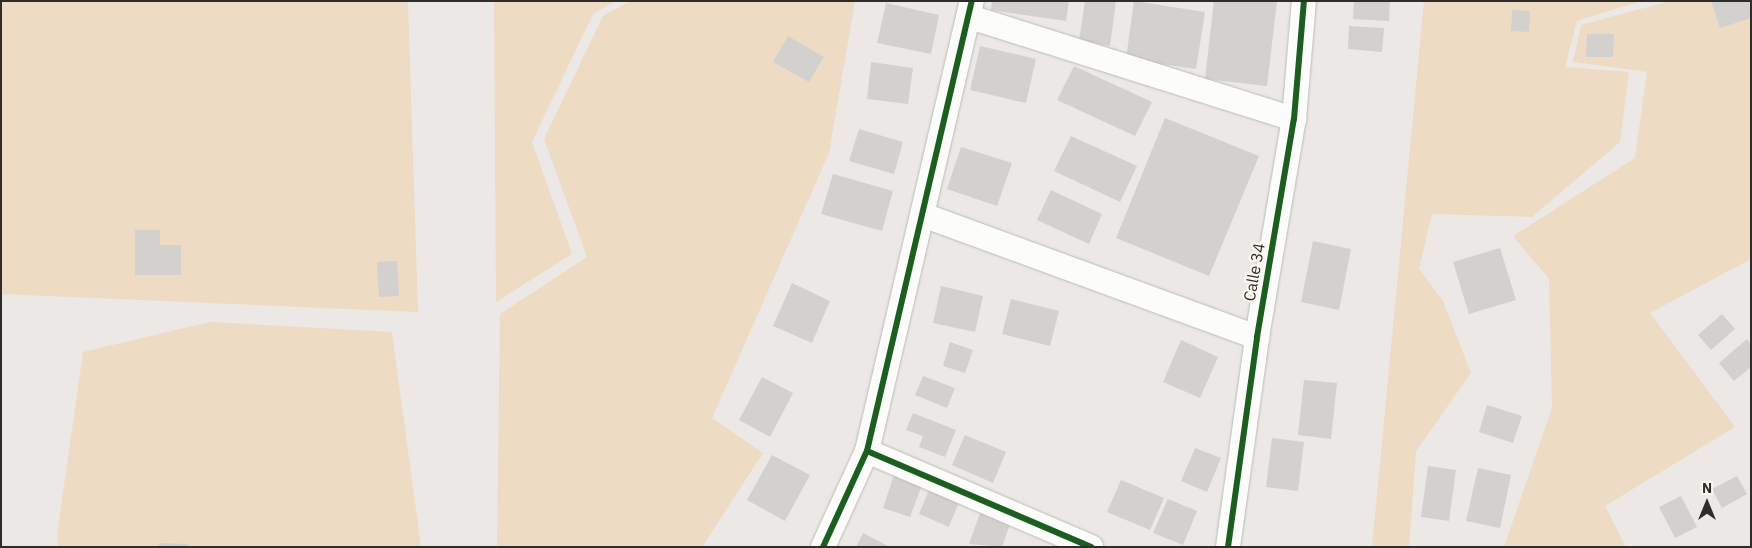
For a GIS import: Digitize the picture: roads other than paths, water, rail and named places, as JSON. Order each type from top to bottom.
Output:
[{"type":"street","name":"Calle 34","points":[[1228,547],[1257,336],[1294,119],[1304,1]]},
{"type":"street","points":[[823,547],[868,451],[971,9],[1294,119]]},
{"type":"street","points":[[923,215],[1257,336]]},
{"type":"street","points":[[868,451],[1091,547]]}]
